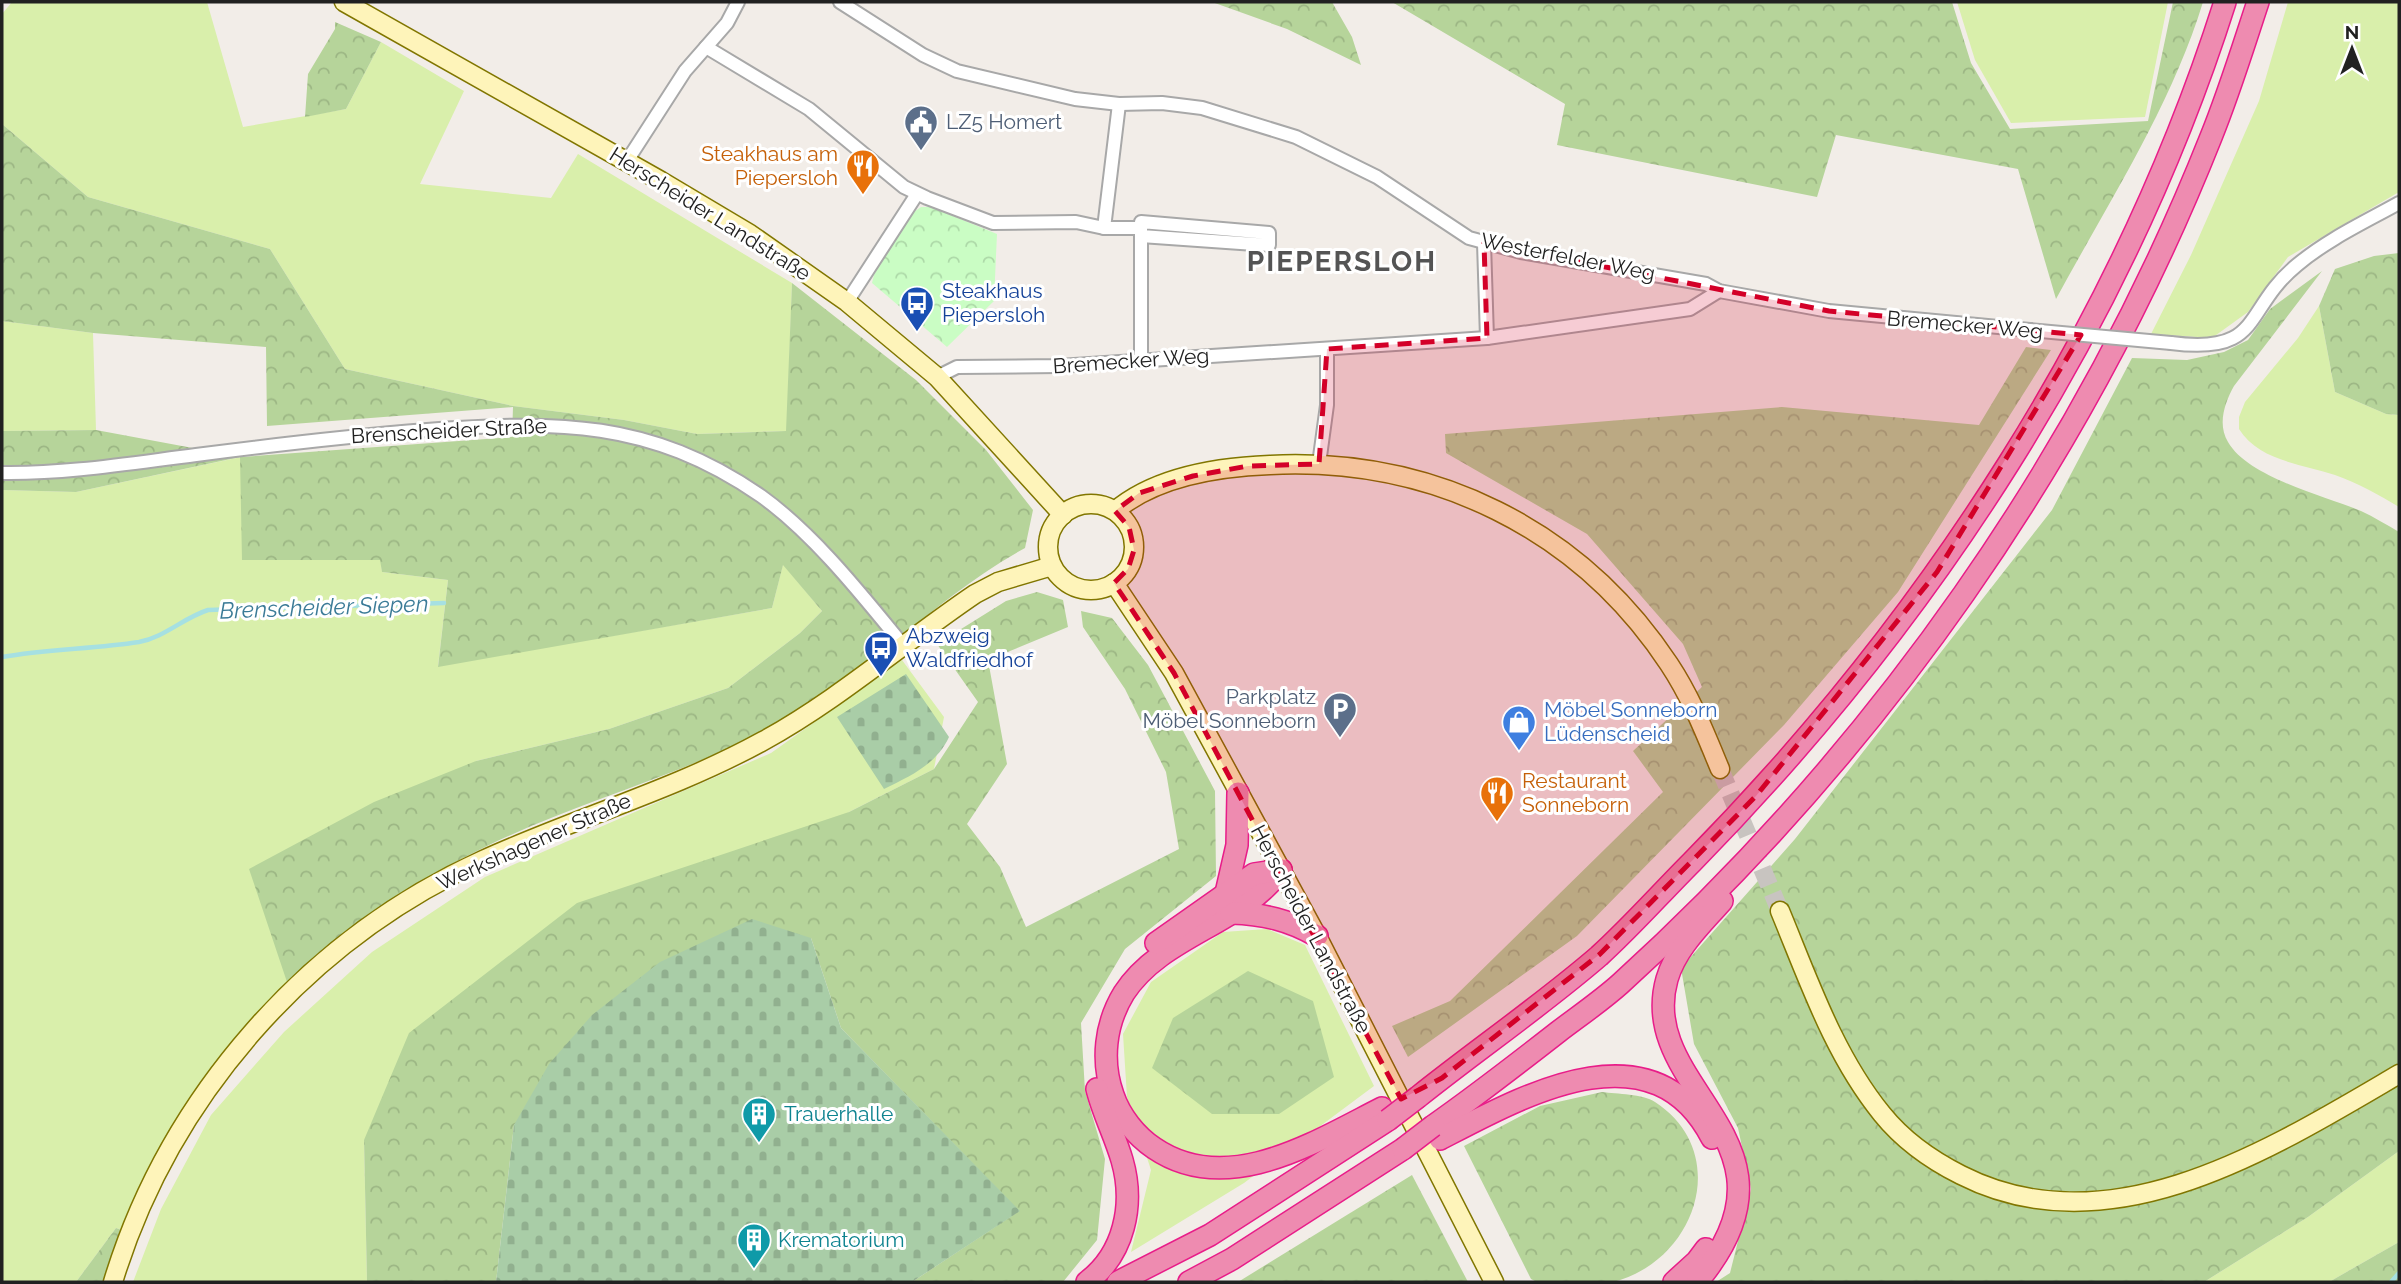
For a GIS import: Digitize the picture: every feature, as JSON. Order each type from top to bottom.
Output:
[{"type":"highway","points":[[1118,1282],[1210,1235],[1385,1114],[1442,1078],[1600,954],[1747,806],[1829,713],[1937,572],[2040,410],[2132,240],[2157,186],[2225,5]]},
{"type":"highway","points":[[1189,1282],[1232,1259],[1436,1133],[1619,985],[1767,838],[1835,761],[1945,620],[2017,514],[2070,426],[2164,246],[2212,135],[2255,10]]},
{"type":"highway","points":[[1229,903],[1237,845],[1238,793]]},
{"type":"highway","points":[[1697,1282],[1722,1249],[1731,1227],[1737,1208],[1737,1173],[1725,1133],[1672,1045],[1664,1015],[1664,999],[1674,962],[1687,940],[1731,890],[1767,838]]},
{"type":"highway","points":[[1281,870],[1254,874],[1229,903],[1153,963],[1124,993],[1108,1030],[1107,1068],[1116,1105],[1130,1126],[1164,1155],[1194,1164],[1228,1168],[1274,1159],[1385,1114]]},
{"type":"highway","points":[[1087,1282],[1105,1266],[1117,1248],[1128,1208],[1123,1163],[1094,1077],[1094,1032],[1102,1006],[1126,970],[1145,951],[1229,903],[1294,923],[1317,936]]},
{"type":"highway","points":[[1436,1133],[1570,1080],[1593,1076],[1629,1077],[1670,1092],[1700,1119],[1711,1135],[1723,1170],[1724,1184],[1720,1217],[1709,1245],[1698,1261],[1674,1282]]},
{"type":"main road","name":"Herscheider Landstraße","points":[[344,2],[751,234],[847,302],[937,377],[1063,515]]},
{"type":"main road","points":[[1115,511],[1139,493],[1193,475],[1248,466],[1319,464],[1379,471],[1438,485],[1492,508],[1582,565],[1617,598],[1669,664],[1691,702],[1720,769]]},
{"type":"main road","points":[[1090,503],[1115,511],[1129,527],[1134,550],[1128,569],[1114,583],[1096,589],[1075,587],[1062,579],[1052,566],[1048,537],[1055,522],[1076,506],[1090,503]]},
{"type":"main road","name":"Werkshagener Straße","points":[[113,1282],[148,1192],[212,1082],[280,1002],[373,922],[482,860],[716,765],[764,740],[817,708],[975,594],[998,582],[1052,566]]},
{"type":"main road","name":"Herscheider Landstraße","points":[[1114,583],[1174,674],[1317,936],[1494,1282]]},
{"type":"main road","points":[[1780,911],[1836,1045],[1873,1102],[1915,1146],[1936,1162],[1988,1189],[2028,1199],[2071,1202],[2131,1196],[2175,1186],[2234,1163],[2317,1122],[2399,1074]]},
{"type":"street","points":[[626,161],[685,71],[727,23],[738,2]]},
{"type":"street","name":"Westerfelder Weg","points":[[840,2],[923,55],[957,71],[1075,99],[1119,104],[1180,104],[1296,137],[1377,177],[1457,231],[1484,243],[1521,252],[1706,284],[1718,290]]},
{"type":"street","points":[[706,47],[815,113],[870,161],[917,194],[993,223],[1076,222],[1104,228],[1141,232],[1269,245],[1269,233],[1141,222],[1141,232],[1140,284],[1141,359]]},
{"type":"street","points":[[1104,228],[1119,104]]},
{"type":"street","points":[[847,302],[917,194]]},
{"type":"street","name":"Bremecker Weg","points":[[937,377],[957,367],[1059,366],[1487,338],[1690,309],[1718,290],[1829,311],[2200,347],[2227,343],[2254,318],[2294,267],[2346,232],[2399,203]]},
{"type":"street","points":[[1484,243],[1487,338]]},
{"type":"street","points":[[1319,464],[1327,405],[1327,349]]},
{"type":"street","name":"Brenscheider Straße","points":[[2,473],[74,470],[289,442],[455,428],[554,424],[605,431],[677,451],[718,470],[763,498],[816,547],[903,645]]},
{"type":"highlighted area","points":[[1484,243],[1829,311],[2081,335],[1937,572],[1756,796],[1600,954],[1442,1078],[1401,1099],[1174,673],[1114,583],[1128,569],[1134,550],[1129,527],[1115,511],[1139,493],[1193,476],[1248,466],[1319,464],[1327,349],[1487,338]]},
{"type":"green space","points":[[12,2],[207,2],[243,127],[346,109],[381,42],[464,91],[420,184],[551,198],[578,154],[792,283],[787,431],[697,434],[624,420],[513,406],[345,369],[270,249],[88,197],[2,124],[2,14]]},
{"type":"green space","points":[[1212,2],[1332,2],[1352,37],[1361,65],[1287,29]]},
{"type":"green space","points":[[1392,2],[1952,2],[1971,63],[2010,129],[2148,121],[2173,2],[2203,2],[2190,41],[2156,117],[2056,299],[2018,169],[1836,135],[1817,197],[1557,145],[1565,104]]},
{"type":"green space","points":[[1957,2],[2168,2],[2145,117],[2011,123],[1975,60]]},
{"type":"green space","points":[[2288,2],[2399,2],[2399,192],[2288,257],[2248,312],[2212,338],[2151,334],[2191,255],[2259,101]]},
{"type":"green space","points":[[335,22],[381,42],[346,109],[305,117],[308,74],[335,29]]},
{"type":"green space","points":[[2,124],[88,197],[270,249],[345,369],[513,406],[624,420],[697,434],[786,431],[792,283],[916,380],[986,450],[1033,510],[1025,548],[957,592],[862,667],[796,713],[728,749],[558,815],[463,858],[410,889],[359,925],[288,985],[249,869],[374,802],[476,761],[609,729],[728,688],[800,633],[822,611],[783,565],[772,608],[438,667],[448,580],[382,572],[380,560],[242,560],[240,457],[76,492],[2,490],[2,431],[96,430],[241,457],[512,437],[513,407],[267,426],[266,347],[93,333],[2,321]]},
{"type":"green space","points":[[921,207],[931,207],[997,234],[994,301],[947,347],[872,283],[908,216]]},
{"type":"green space","points":[[2399,253],[2399,415],[2386,414],[2335,392],[2319,306],[2335,269],[2374,256]]},
{"type":"green space","points":[[2322,271],[2234,386],[2225,406],[2223,428],[2228,442],[2252,465],[2288,484],[2361,511],[2399,532],[2399,1151],[2308,1217],[2204,1282],[1716,1282],[1730,1273],[1751,1189],[1738,1128],[1694,1044],[1681,968],[1795,839],[2052,510],[2132,358],[2187,360],[2224,352],[2248,340],[2270,309]]},
{"type":"green space","points":[[2319,306],[2335,392],[2386,414],[2399,415],[2399,507],[2344,478],[2269,455],[2248,440],[2239,429],[2239,417],[2245,402],[2298,338]]},
{"type":"green space","points":[[2,321],[93,333],[96,430],[2,431]]},
{"type":"green space","points":[[2026,347],[2051,350],[1898,592],[1784,725],[1577,936],[1408,1057],[1392,1026],[1450,1001],[1663,792],[1633,751],[1702,687],[1683,644],[1587,534],[1446,453],[1445,434],[1782,407],[1979,425]]},
{"type":"green space","points":[[241,457],[243,560],[381,560],[382,572],[448,580],[438,666],[772,608],[783,564],[822,611],[800,633],[728,688],[609,729],[476,761],[240,1039],[127,1232],[116,1228],[76,1282],[2,1282],[2,490],[76,492]]},
{"type":"green space","points":[[1037,592],[1063,600],[1068,627],[988,660],[1007,764],[967,824],[1000,867],[1026,927],[1179,849],[1166,772],[1125,689],[1083,627],[1081,611],[1112,618],[1148,665],[1215,791],[1216,876],[1125,949],[1081,1023],[1085,1091],[1105,1159],[1097,1240],[1063,1282],[912,1282],[1019,1211],[841,1028],[811,938],[514,1125],[496,1282],[367,1282],[364,1140],[409,1033],[577,903],[849,812],[934,769],[978,702],[937,644],[1006,601]]},
{"type":"green space","points":[[902,660],[944,717],[934,769],[849,812],[364,1140],[367,1282],[133,1282],[161,1209],[211,1115],[284,1032],[372,952],[485,877],[771,753]]},
{"type":"green space","points":[[906,674],[949,737],[930,762],[884,789],[837,717]]},
{"type":"green space","points":[[752,919],[811,938],[841,1028],[1020,1211],[912,1282],[496,1282],[514,1125],[549,1064],[592,1015],[660,962]]},
{"type":"green space","points":[[1267,929],[1305,945],[1374,1086],[1244,1183],[1131,1252],[1151,1170],[1127,1097],[1123,1034],[1151,982],[1223,932]]},
{"type":"green space","points":[[1248,971],[1313,1001],[1334,1077],[1279,1114],[1212,1114],[1152,1068],[1173,1018]]},
{"type":"green space","points":[[1602,1092],[1650,1099],[1679,1124],[1693,1149],[1698,1176],[1694,1203],[1683,1229],[1666,1252],[1642,1270],[1613,1282],[1537,1282],[1531,1279],[1464,1146],[1540,1106]]},
{"type":"green space","points":[[2399,1151],[2399,1242],[2329,1282],[2204,1282],[2308,1217]]},
{"type":"green space","points":[[1412,1175],[1468,1282],[1238,1282]]},
{"type":"green space","points":[[116,1228],[127,1232],[116,1282],[76,1282]]},
{"type":"green space","points":[[2399,1242],[2399,1282],[2329,1282]]},
{"type":"waterway","name":"Brenscheider Siepen","points":[[2,657],[148,640],[208,610],[444,603]]},
{"type":"waterway","points":[[2391,1282],[2399,1273]]},
{"type":"tunnel","points":[[1720,769],[1780,911]]},
{"type":"place","name":"LZ5 Homert","points":[[921,152]]},
{"type":"place","name":"Steakhaus am Piepersloh","points":[[863,196]]},
{"type":"place","name":"Steakhaus Piepersloh","points":[[917,333]]},
{"type":"place","name":"Abzweig Waldfriedhof","points":[[881,678]]},
{"type":"place","name":"Parkplatz Möbel Sonneborn","points":[[1340,739]]},
{"type":"place","name":"Möbel Sonneborn Lüdenscheid","points":[[1519,752]]},
{"type":"place","name":"Restaurant Sonneborn","points":[[1497,823]]},
{"type":"place","name":"Trauerhalle","points":[[759,1144]]},
{"type":"place","name":"Krematorium","points":[[754,1270]]},
{"type":"district","name":"PIEPERSLOH","points":[[1342,261]]}]
